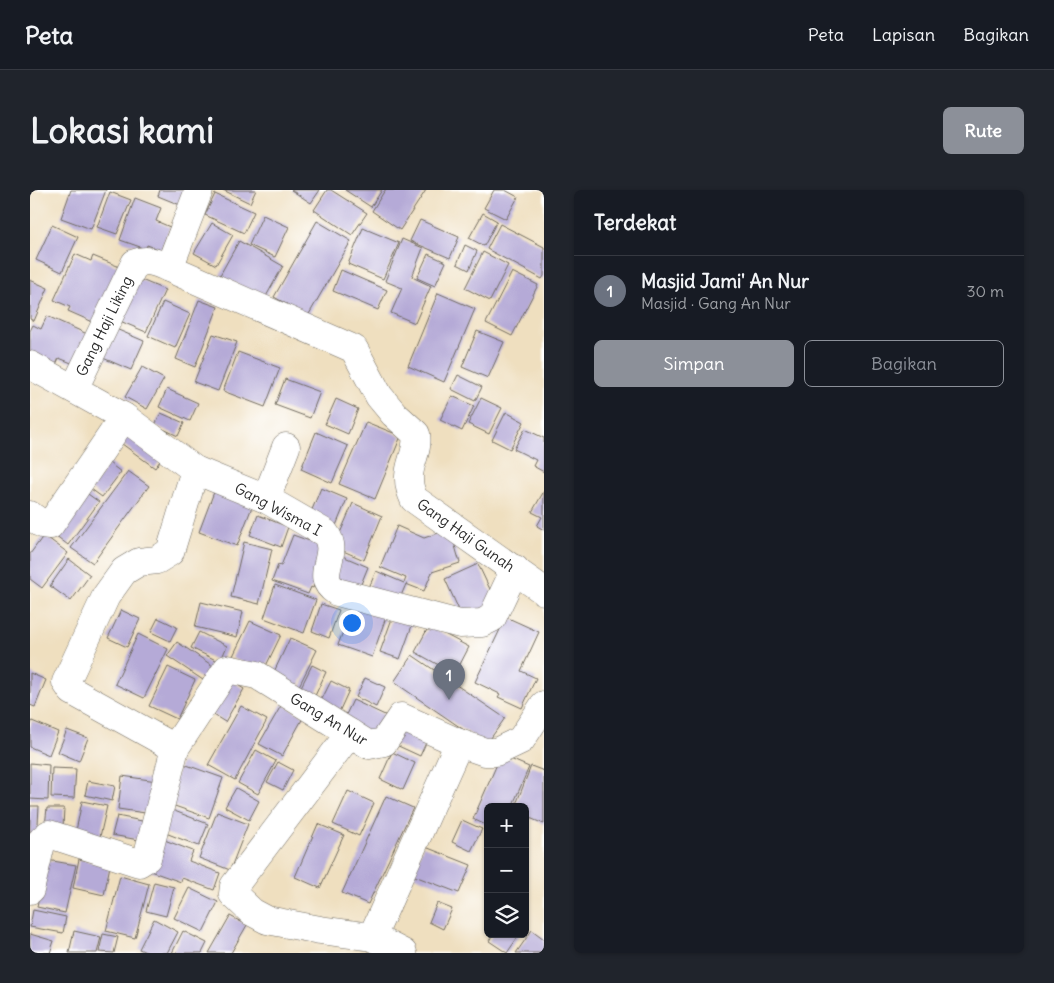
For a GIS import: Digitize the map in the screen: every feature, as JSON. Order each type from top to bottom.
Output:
[{"type":"street","points":[[169,268],[199,190]]},
{"type":"street","name":"Gang Haji Liking","points":[[74,388],[135,263],[142,260],[150,261],[169,268]]},
{"type":"street","name":"Gang Haji Gunah","points":[[169,268],[354,349],[379,396],[394,414],[414,431],[417,438],[409,479],[414,499],[544,591]]},
{"type":"street","name":"Gang Wisma I","points":[[30,365],[124,417],[195,470],[266,499],[325,533],[330,540],[332,548],[325,579],[329,587],[338,592],[460,624],[482,624],[492,618],[515,569]]},
{"type":"street","points":[[30,515],[42,524],[50,525],[124,417]]},
{"type":"street","points":[[266,499],[286,447]]},
{"type":"street","points":[[30,890],[42,840],[49,834],[139,863],[144,861],[149,854],[175,748],[72,690],[66,682],[106,596],[124,571],[139,562],[157,560],[170,552],[195,470]]},
{"type":"street","name":"Gang An Nur","points":[[175,748],[227,669],[257,675],[369,744],[378,745],[384,742],[401,717],[459,743],[485,752],[503,751],[521,740],[544,705]]},
{"type":"street","points":[[350,733],[234,886],[233,894],[252,912],[267,920],[372,937],[403,953]]},
{"type":"street","points":[[372,937],[459,743]]},
{"type":"building","points":[[71,190],[106,190],[91,229],[61,218]]},
{"type":"building","points":[[160,190],[197,190],[190,209],[158,196]]},
{"type":"building","points":[[223,190],[256,190],[250,203]]},
{"type":"building","points":[[291,190],[320,190],[311,203]]},
{"type":"building","points":[[327,190],[331,190],[367,213],[352,235],[314,210]]},
{"type":"building","points":[[345,190],[382,190],[371,207]]},
{"type":"building","points":[[385,190],[426,190],[400,230],[372,211]]},
{"type":"building","points":[[494,190],[505,190],[518,197],[506,219],[484,208]]},
{"type":"building","points":[[110,192],[131,200],[117,234],[97,227]]},
{"type":"building","points":[[215,194],[254,212],[244,233],[205,215]]},
{"type":"building","points":[[135,198],[161,208],[156,221],[170,227],[161,250],[147,245],[146,249],[120,240]]},
{"type":"building","points":[[483,213],[497,221],[484,246],[469,238]]},
{"type":"building","points":[[263,215],[289,227],[275,257],[249,245]]},
{"type":"building","points":[[420,220],[459,237],[450,258],[410,241]]},
{"type":"building","points":[[317,221],[351,241],[308,316],[274,297]]},
{"type":"building","points":[[212,223],[233,235],[216,265],[194,253]]},
{"type":"building","points":[[500,224],[544,247],[544,276],[542,279],[487,249]]},
{"type":"building","points":[[52,225],[78,237],[62,272],[36,260]]},
{"type":"building","points":[[363,228],[399,243],[383,279],[348,264]]},
{"type":"building","points":[[402,239],[423,248],[412,277],[431,286],[415,323],[391,313],[402,288],[385,281]]},
{"type":"building","points":[[239,241],[283,266],[264,300],[220,275]]},
{"type":"building","points":[[465,245],[477,251],[469,270],[457,264]]},
{"type":"building","points":[[483,252],[508,265],[490,301],[465,288]]},
{"type":"building","points":[[75,254],[91,261],[93,256],[127,270],[102,326],[68,311],[70,307],[54,300]]},
{"type":"building","points":[[428,254],[446,262],[435,286],[417,278]]},
{"type":"building","points":[[341,270],[387,290],[378,310],[333,291]]},
{"type":"building","points":[[512,272],[538,285],[512,336],[486,323]]},
{"type":"building","points":[[139,279],[165,290],[146,332],[120,321]]},
{"type":"building","points":[[30,280],[48,288],[34,321],[30,319]]},
{"type":"building","points":[[438,293],[475,309],[444,382],[408,366]]},
{"type":"building","points":[[199,300],[218,307],[195,367],[176,359]]},
{"type":"building","points":[[163,302],[190,314],[175,348],[148,336]]},
{"type":"building","points":[[47,316],[94,337],[74,364],[59,358],[53,371],[30,361],[30,331],[33,325],[41,329]]},
{"type":"building","points":[[116,329],[144,341],[131,370],[103,358]]},
{"type":"building","points":[[477,331],[504,342],[488,378],[462,367]]},
{"type":"building","points":[[213,334],[237,342],[218,391],[194,382]]},
{"type":"building","points":[[238,352],[280,368],[265,407],[223,391]]},
{"type":"building","points":[[142,367],[164,379],[147,409],[125,397]]},
{"type":"building","points":[[458,375],[482,387],[475,401],[451,389]]},
{"type":"building","points":[[285,379],[320,392],[310,418],[275,405]]},
{"type":"building","points":[[167,389],[198,403],[190,421],[159,407]]},
{"type":"building","points":[[452,396],[474,406],[462,431],[440,420]]},
{"type":"building","points":[[481,398],[502,408],[489,434],[468,424]]},
{"type":"building","points":[[336,399],[358,409],[348,434],[325,424]]},
{"type":"building","points":[[506,412],[524,422],[510,449],[492,440]]},
{"type":"building","points":[[161,413],[184,423],[178,436],[155,425]]},
{"type":"building","points":[[366,422],[401,436],[375,499],[339,484]]},
{"type":"building","points":[[130,424],[167,451],[155,468],[118,441]]},
{"type":"building","points":[[525,429],[544,438],[544,472],[533,466],[536,460],[514,449]]},
{"type":"building","points":[[316,432],[348,446],[332,483],[301,469]]},
{"type":"building","points":[[109,463],[121,472],[102,497],[91,489]]},
{"type":"building","points":[[128,471],[149,486],[93,563],[71,548]]},
{"type":"building","points":[[217,484],[255,499],[237,546],[199,532]]},
{"type":"building","points":[[321,488],[347,499],[335,528],[309,517]]},
{"type":"building","points":[[81,489],[99,502],[68,545],[50,531]]},
{"type":"building","points":[[544,491],[544,530],[537,526],[542,517],[532,512]]},
{"type":"building","points":[[353,503],[382,516],[364,560],[334,547]]},
{"type":"building","points":[[258,515],[288,527],[281,547],[250,535]]},
{"type":"building","points":[[397,526],[424,538],[450,529],[460,563],[432,572],[424,591],[406,584],[398,603],[368,590],[376,571],[404,583],[406,578],[380,567]]},
{"type":"building","points":[[44,535],[68,553],[42,588],[30,579],[30,554]]},
{"type":"building","points":[[293,535],[329,548],[313,588],[311,587],[308,594],[272,581],[278,565],[281,566]]},
{"type":"building","points":[[244,542],[272,549],[259,604],[231,597]]},
{"type":"building","points":[[340,555],[368,567],[359,589],[331,578]]},
{"type":"building","points":[[69,559],[90,575],[71,601],[50,586]]},
{"type":"building","points":[[478,564],[497,604],[463,619],[445,579]]},
{"type":"building","points":[[275,585],[316,600],[304,633],[264,618]]},
{"type":"building","points":[[201,602],[243,612],[237,637],[195,627]]},
{"type":"building","points":[[321,604],[339,610],[329,638],[312,631]]},
{"type":"building","points":[[353,605],[386,617],[372,657],[338,645]]},
{"type":"building","points":[[121,610],[140,619],[127,647],[108,638]]},
{"type":"building","points":[[394,613],[414,620],[400,659],[380,652]]},
{"type":"building","points":[[506,617],[539,632],[521,671],[536,678],[522,708],[498,697],[500,694],[475,682]]},
{"type":"building","points":[[158,618],[177,627],[170,641],[151,632]]},
{"type":"building","points":[[250,621],[281,635],[263,672],[232,658]]},
{"type":"building","points":[[429,626],[469,647],[455,674],[415,652]]},
{"type":"building","points":[[199,632],[227,646],[220,662],[191,648]]},
{"type":"building","points":[[138,634],[168,649],[144,698],[115,684]]},
{"type":"building","points":[[290,638],[317,650],[299,686],[273,674]]},
{"type":"building","points":[[177,642],[213,666],[203,680],[167,656]]},
{"type":"building","points":[[412,655],[505,718],[486,745],[394,682]]},
{"type":"building","points":[[312,665],[326,672],[314,698],[299,691]]},
{"type":"building","points":[[168,667],[195,680],[177,719],[149,706]]},
{"type":"building","points":[[30,673],[46,680],[35,707],[30,705]]},
{"type":"building","points":[[365,678],[385,687],[376,707],[356,697]]},
{"type":"building","points":[[228,679],[244,689],[225,722],[209,712]]},
{"type":"building","points":[[331,681],[349,690],[339,712],[320,703]]},
{"type":"building","points":[[353,700],[387,716],[377,737],[343,721]]},
{"type":"building","points":[[282,704],[304,716],[282,756],[259,744]]},
{"type":"building","points":[[241,706],[267,720],[235,780],[208,765]]},
{"type":"building","points":[[32,721],[58,732],[49,755],[30,747],[30,727]]},
{"type":"building","points":[[403,724],[429,736],[420,756],[394,744]]},
{"type":"building","points":[[67,730],[88,738],[79,761],[58,752]]},
{"type":"building","points":[[256,750],[276,761],[258,794],[238,783]]},
{"type":"building","points":[[392,752],[415,763],[403,790],[380,779]]},
{"type":"building","points":[[501,755],[529,767],[514,803],[484,803],[484,824],[473,819]]},
{"type":"building","points":[[278,762],[293,770],[283,790],[267,782]]},
{"type":"building","points":[[30,763],[49,765],[48,800],[30,799]]},
{"type":"building","points":[[181,763],[223,778],[209,818],[166,803]]},
{"type":"building","points":[[531,766],[544,771],[544,824],[529,818],[529,803],[517,803]]},
{"type":"building","points":[[52,768],[76,769],[74,798],[51,797]]},
{"type":"building","points":[[122,776],[157,781],[152,814],[118,809]]},
{"type":"building","points":[[88,781],[115,786],[112,801],[85,795]]},
{"type":"building","points":[[236,788],[259,801],[249,820],[225,807]]},
{"type":"building","points":[[348,791],[374,803],[359,836],[333,824]]},
{"type":"building","points":[[386,796],[413,808],[368,904],[342,893]]},
{"type":"building","points":[[82,801],[107,806],[99,841],[75,836]]},
{"type":"building","points":[[30,806],[39,806],[37,842],[30,842]]},
{"type":"building","points":[[47,808],[64,808],[63,827],[45,826]]},
{"type":"building","points":[[172,810],[208,824],[199,846],[163,832]]},
{"type":"building","points":[[217,812],[248,824],[230,870],[199,858]]},
{"type":"building","points":[[117,816],[147,822],[144,841],[112,835]]},
{"type":"building","points":[[462,820],[482,829],[471,851],[452,842]]},
{"type":"building","points":[[318,824],[344,835],[320,888],[295,877]]},
{"type":"building","points":[[162,839],[193,851],[189,861],[220,873],[214,890],[182,878],[181,882],[150,871]]},
{"type":"building","points":[[423,846],[471,865],[459,893],[412,875]]},
{"type":"building","points":[[79,859],[110,866],[104,895],[73,888]]},
{"type":"building","points":[[47,860],[76,865],[65,913],[37,907]]},
{"type":"building","points":[[120,876],[149,884],[135,938],[106,931]]},
{"type":"building","points":[[154,882],[174,887],[166,916],[146,911]]},
{"type":"building","points":[[189,888],[218,902],[203,932],[174,918]]},
{"type":"building","points":[[437,903],[452,909],[443,929],[429,922]]},
{"type":"building","points":[[33,910],[66,917],[63,933],[30,927]]},
{"type":"building","points":[[230,916],[247,925],[231,953],[209,953]]},
{"type":"building","points":[[154,919],[178,932],[167,953],[148,953],[139,949]]},
{"type":"building","points":[[532,930],[544,939],[544,953],[516,953],[526,938],[529,938]]},
{"type":"building","points":[[74,931],[101,937],[97,953],[69,953]]},
{"type":"building","points":[[183,931],[207,943],[202,953],[172,953]]},
{"type":"building","points":[[30,934],[54,941],[50,953],[30,953]]},
{"type":"building","points":[[103,934],[118,937],[114,953],[99,952]]},
{"type":"building","points":[[491,938],[517,938],[507,953],[489,941]]},
{"type":"place","name":"Masjid Jami' An Nur","points":[[449,700]]}]
